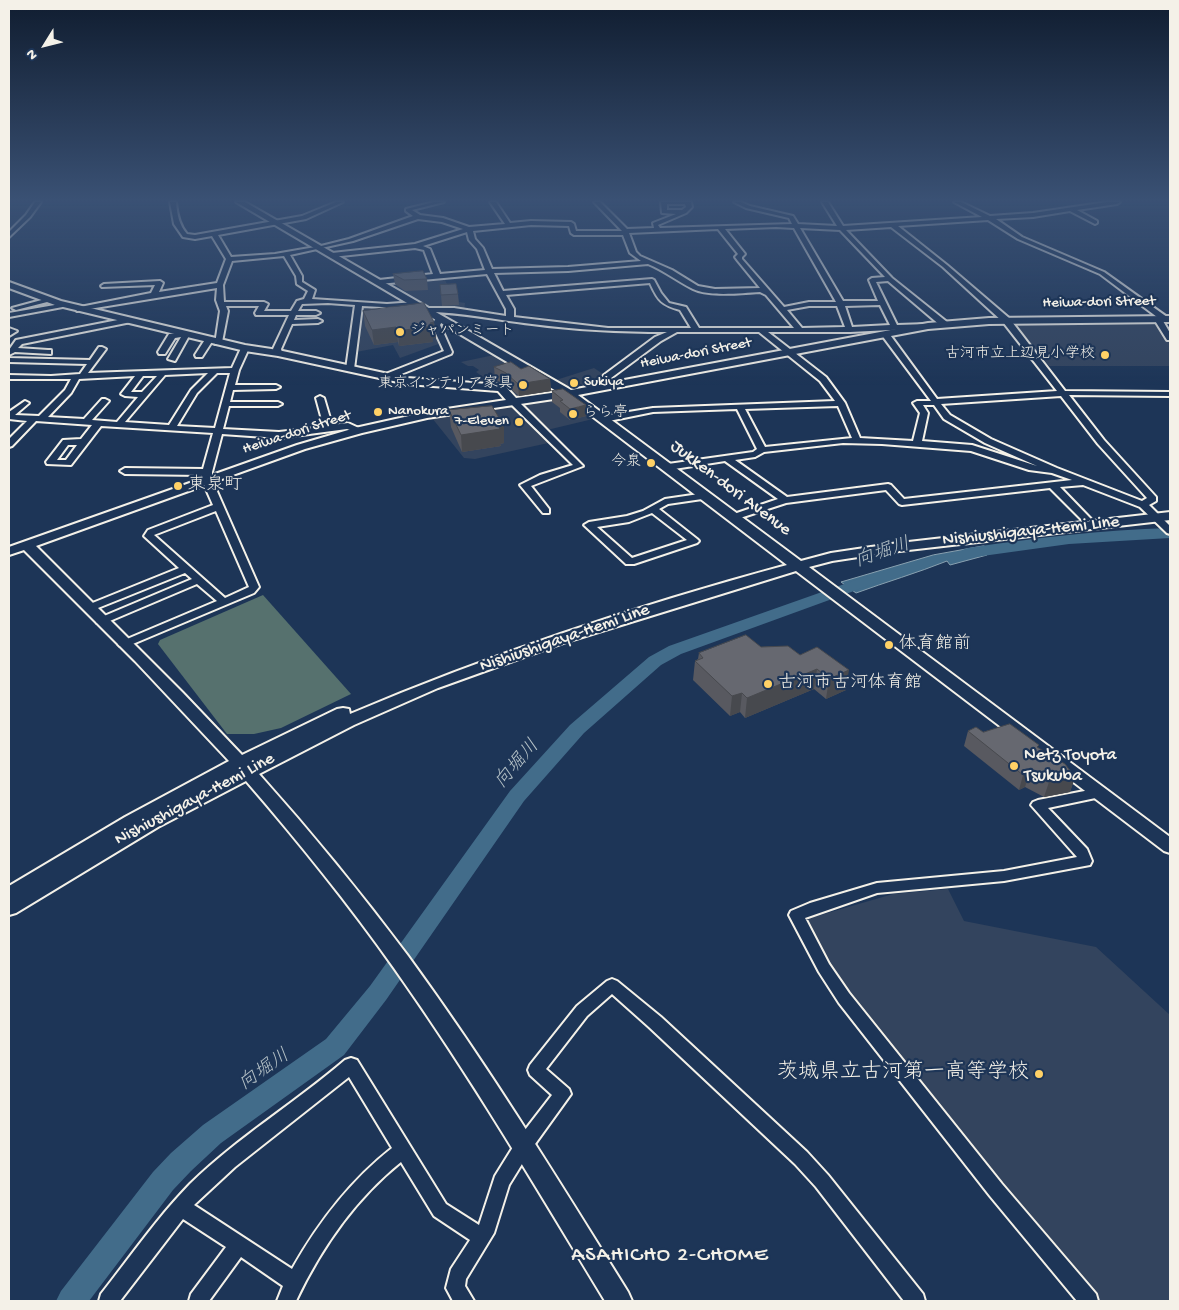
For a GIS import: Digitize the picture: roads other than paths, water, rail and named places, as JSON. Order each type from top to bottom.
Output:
[{"type":"street","points":[[199,355],[214,341],[224,312],[221,304],[220,285],[228,263]]},
{"type":"street","points":[[291,263],[299,276],[299,283],[312,290],[307,301]]},
{"type":"street","name":"Jukken-dori Avenue","points":[[346,263],[570,394],[1170,846]]},
{"type":"street","points":[[432,263],[437,276]]},
{"type":"street","points":[[486,263],[510,309],[510,319]]},
{"type":"street","points":[[648,263],[646,272],[658,294],[667,304],[683,309],[697,331]]},
{"type":"street","points":[[651,263],[670,271],[696,288],[716,291],[761,290],[766,293]]},
{"type":"street","points":[[742,263],[766,293],[782,308],[800,330]]},
{"type":"street","points":[[818,263],[840,303],[850,330]]},
{"type":"street","points":[[875,263],[890,279],[944,324]]},
{"type":"street","points":[[941,263],[1006,320],[1101,442],[1153,499],[1155,515]]},
{"type":"street","points":[[1079,263],[1102,273],[1164,319],[1170,338]]},
{"type":"street","points":[[379,282],[489,271],[568,269],[646,272]]},
{"type":"street","points":[[502,293],[646,272]]},
{"type":"street","points":[[890,279],[872,280],[894,327]]},
{"type":"street","points":[[104,286],[160,283],[154,295]]},
{"type":"street","points":[[9,285],[80,309],[245,348],[278,353],[407,381],[501,388],[579,466],[525,485],[546,510]]},
{"type":"street","points":[[80,309],[220,285]]},
{"type":"street","points":[[49,300],[15,308],[13,315],[66,305]]},
{"type":"street","points":[[278,353],[277,349],[299,302],[400,306],[416,304]]},
{"type":"street","points":[[782,308],[809,304],[882,302]]},
{"type":"street","points":[[350,369],[359,303]]},
{"type":"street","points":[[221,304],[264,304],[258,313],[316,313]]},
{"type":"street","points":[[425,310],[454,310],[510,319],[608,330],[850,330],[928,326]]},
{"type":"street","points":[[386,377],[448,352],[436,325],[440,318]]},
{"type":"street","name":"Heiwa-dori Street","points":[[9,551],[207,476],[359,430],[419,417],[610,387],[928,326],[1006,320],[1102,322],[1164,319]]},
{"type":"street","points":[[11,349],[19,342],[128,320]]},
{"type":"street","points":[[290,322],[318,321]]},
{"type":"street","points":[[9,330],[13,330],[9,334]]},
{"type":"street","points":[[761,330],[823,379],[841,403],[858,440]]},
{"type":"street","points":[[610,387],[607,377],[658,339],[677,331]]},
{"type":"street","points":[[162,352],[172,336],[186,334]]},
{"type":"street","points":[[172,359],[186,334]]},
{"type":"street","points":[[885,334],[947,417],[953,422],[988,441],[1085,482],[1155,515],[1170,532]]},
{"type":"street","points":[[124,644],[250,591],[254,587],[207,476],[236,370],[245,348]]},
{"type":"street","points":[[11,349],[48,352]]},
{"type":"street","points":[[9,444],[68,391],[102,349]]},
{"type":"street","points":[[9,360],[92,362]]},
{"type":"street","points":[[9,377],[51,378],[236,370]]},
{"type":"street","points":[[172,427],[194,392],[215,371]]},
{"type":"street","points":[[120,423],[163,373]]},
{"type":"street","points":[[141,374],[126,394],[145,395]]},
{"type":"street","points":[[231,388],[276,388]]},
{"type":"street","points":[[917,444],[924,413],[917,403],[1063,393],[1170,394]]},
{"type":"street","points":[[320,398],[329,429]]},
{"type":"street","points":[[87,421],[105,402]]},
{"type":"street","points":[[9,417],[25,403]]},
{"type":"street","points":[[604,419],[653,410],[841,403]]},
{"type":"street","points":[[227,404],[278,404]]},
{"type":"street","points":[[740,408],[762,450]]},
{"type":"street","points":[[9,417],[287,435],[348,426],[359,430]]},
{"type":"street","points":[[85,442],[99,422]]},
{"type":"street","points":[[668,467],[728,459],[754,454],[762,450],[858,440],[979,450],[1032,468],[1054,470]]},
{"type":"street","points":[[728,459],[785,500]]},
{"type":"street","points":[[125,471],[207,476]]},
{"type":"street","points":[[734,517],[785,500],[888,487],[902,502],[1085,482]]},
{"type":"street","points":[[1053,486],[1086,519]]},
{"type":"street","points":[[653,509],[694,541],[630,562],[589,525],[629,519],[665,502],[706,496]]},
{"type":"street","points":[[219,506],[151,532],[149,536],[224,602]]},
{"type":"street","name":"Nishiushigaya-Hemi Line","points":[[794,562],[1155,515],[1170,509]]},
{"type":"street","name":"Nishiushigaya-Hemi Line","points":[[9,895],[90,844],[243,766],[348,721],[493,662],[794,562],[856,545],[916,537],[1086,519],[1155,515]]},
{"type":"street","points":[[27,545],[243,766],[320,856],[409,974],[524,1145],[619,1301]]},
{"type":"street","points":[[89,608],[186,569]]},
{"type":"street","points":[[101,621],[198,580]]},
{"type":"street","name":"Nishiushigaya-Hemi Line","points":[[9,908],[243,766]]},
{"type":"street","points":[[1089,1301],[996,1190],[850,1005],[824,968],[796,914],[877,888],[1004,876],[1085,861],[1082,853],[1038,805],[1100,793]]},
{"type":"street","points":[[465,1301],[455,1288],[458,1276],[488,1227],[501,1182],[524,1145],[563,1094],[536,1070],[582,1011],[612,985],[655,1022],[801,1158],[822,1181],[916,1301]]},
{"type":"street","points":[[108,1301],[181,1207],[211,1176],[245,1147],[317,1094],[351,1065],[440,1210],[482,1237]]},
{"type":"street","points":[[286,1301],[294,1282],[329,1227],[356,1194],[387,1162],[403,1150]]},
{"type":"street","points":[[181,1207],[294,1282]]},
{"type":"street","points":[[198,1301],[239,1244]]},
{"type":"waterway","name":"向堀川","points":[[968,553],[1069,539],[1170,533]]},
{"type":"waterway","name":"向堀川","points":[[71,1301],[163,1181],[181,1162],[212,1134],[335,1047],[378,993],[517,796],[577,729],[655,661],[675,650],[870,580]]},
{"type":"place","name":"ジャパンミート","points":[[400,332]]},
{"type":"place","name":"古河市立上辺見小学校","points":[[1105,355]]},
{"type":"place","name":"Sukiya","points":[[574,383]]},
{"type":"place","name":"東京インテリア家具","points":[[523,385]]},
{"type":"place","name":"Nanokura","points":[[378,412]]},
{"type":"place","name":"らら亭","points":[[573,414]]},
{"type":"place","name":"7-Eleven","points":[[519,422]]},
{"type":"place","name":"今泉","points":[[651,463]]},
{"type":"place","name":"東泉町","points":[[178,486]]},
{"type":"place","name":"体育館前","points":[[889,645]]},
{"type":"place","name":"古河市古河体育館","points":[[768,684]]},
{"type":"place","name":"Netz Toyota Tsukuba","points":[[1014,766]]},
{"type":"place","name":"茨城県立古河第一高等学校","points":[[1039,1074]]},
{"type":"district","name":"ASAHICHO 2-CHOME","points":[[670,1257]]}]
